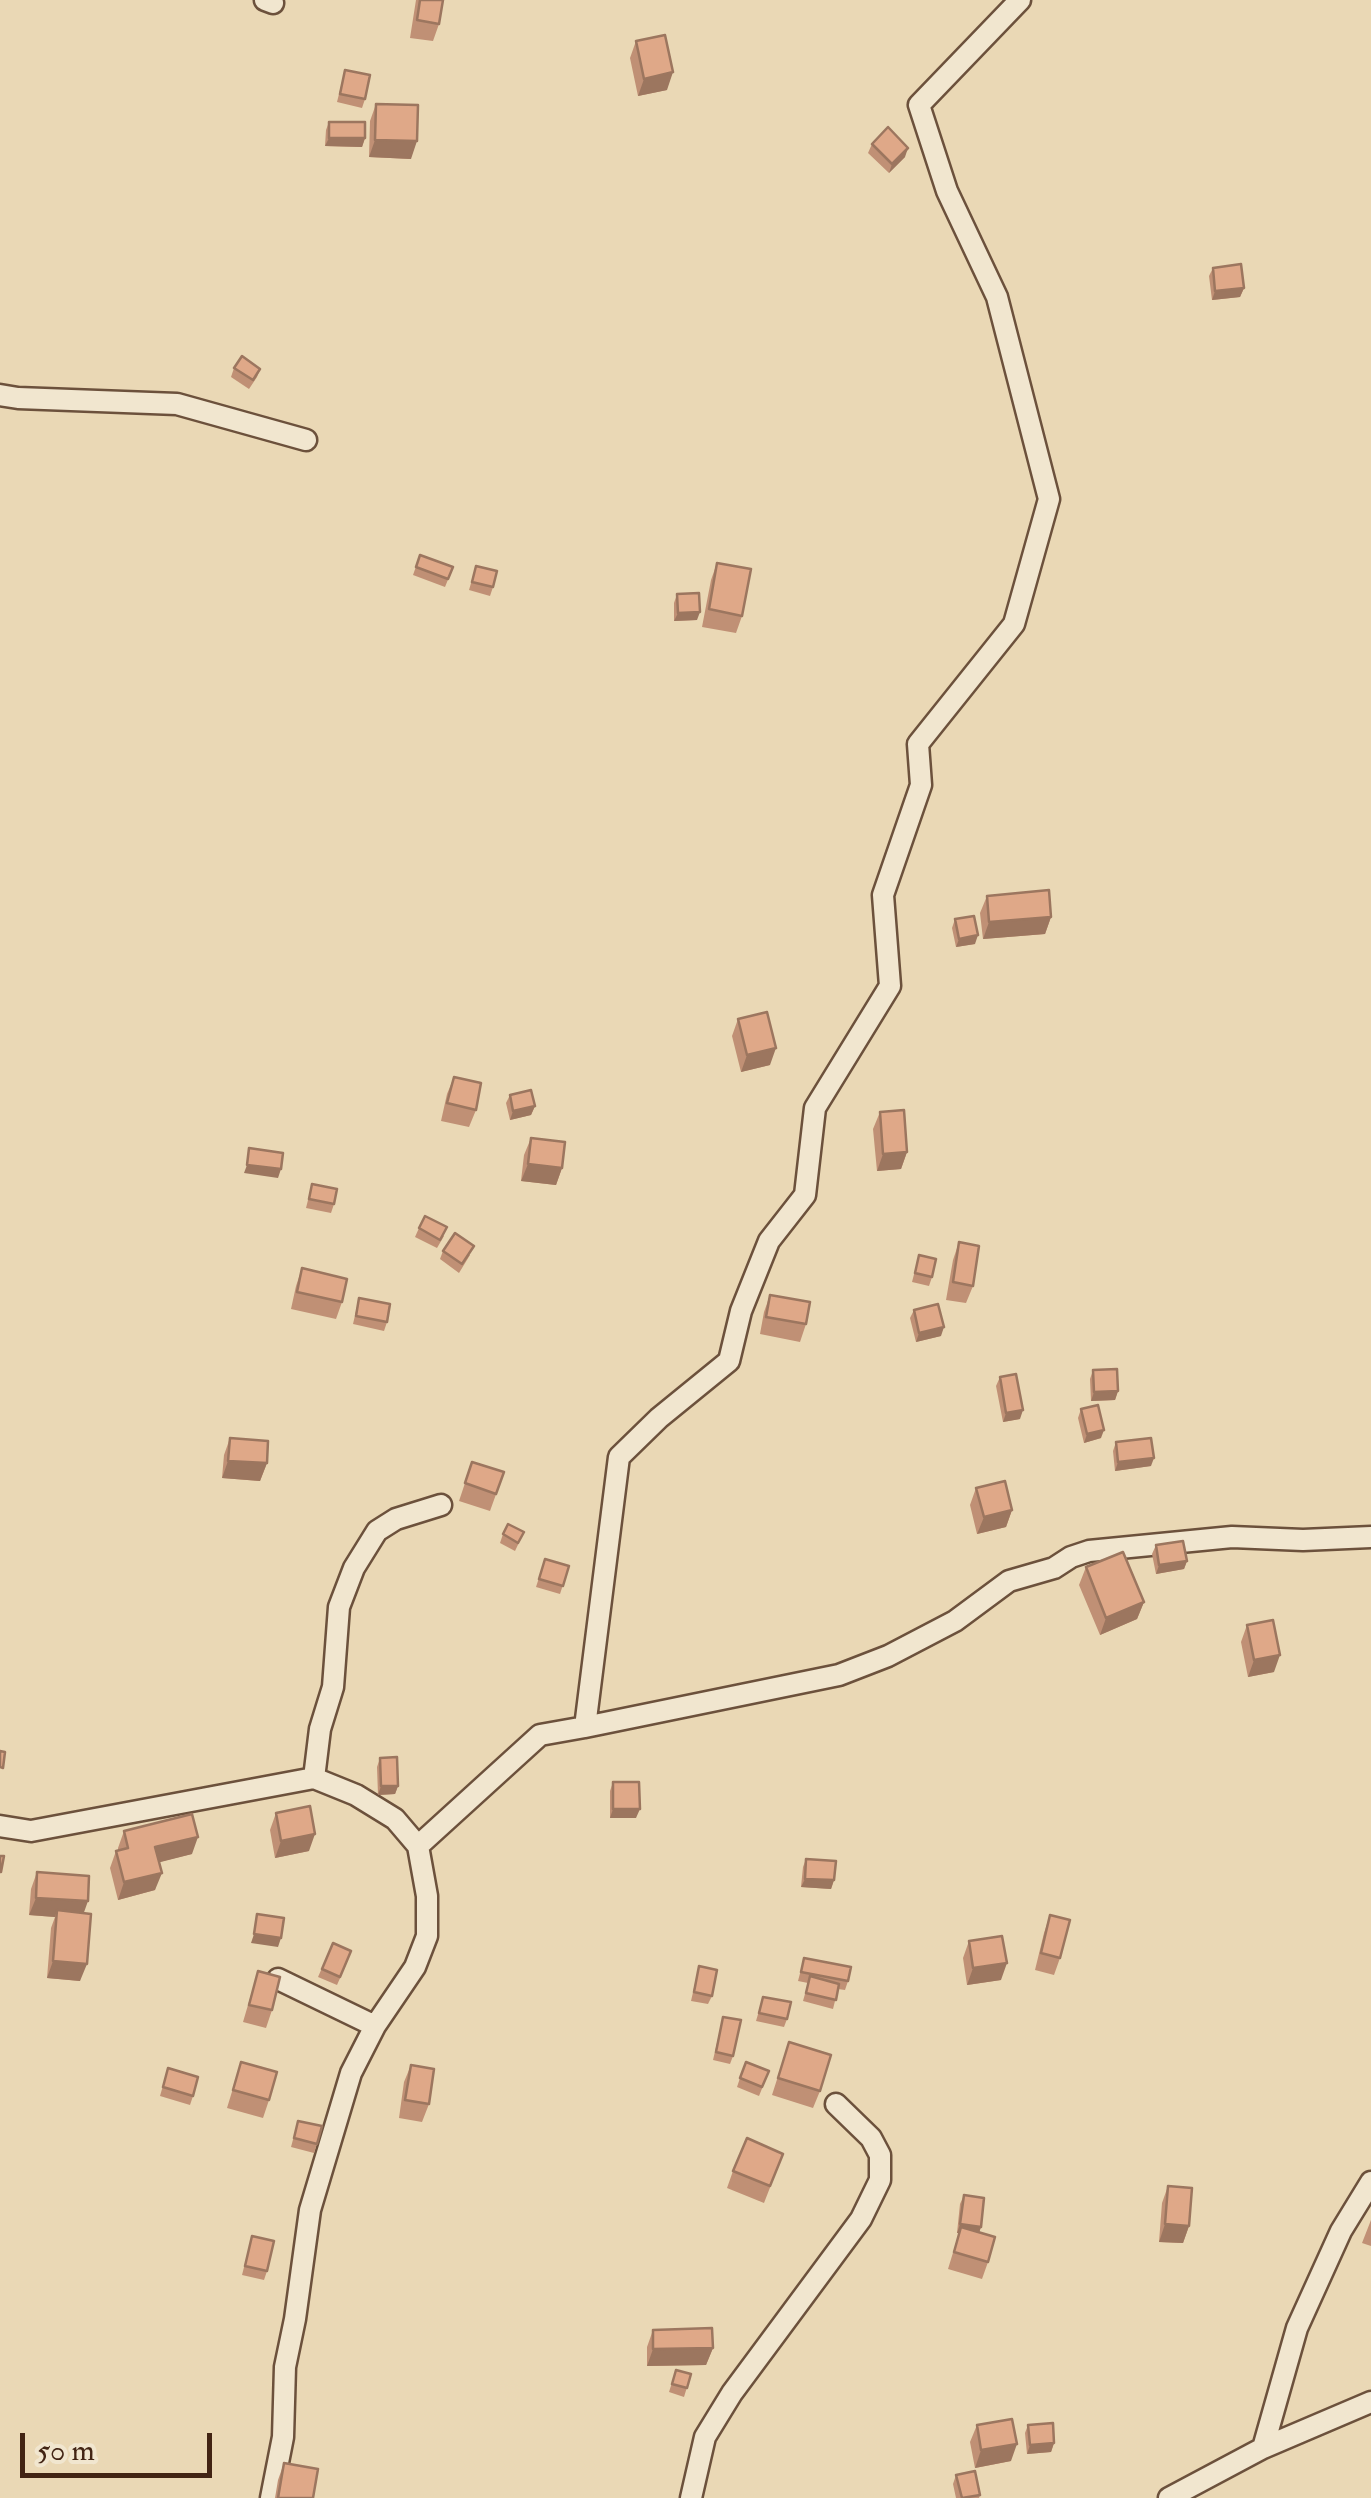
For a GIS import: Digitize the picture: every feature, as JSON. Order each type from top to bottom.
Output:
[{"type":"street","points":[[586,1727],[619,1458],[659,1418],[729,1361],[741,1312],[769,1242],[805,1195],[816,1108],[890,986],[883,896],[920,786],[918,744],[1014,624],[1049,499],[997,297],[947,191],[920,105],[1020,0]]},
{"type":"street","points":[[0,395],[177,404],[306,440]]},
{"type":"street","points":[[314,1778],[320,1729],[332,1687],[338,1606],[354,1568],[377,1530],[396,1519],[440,1505]]},
{"type":"street","points":[[418,1846],[540,1735],[839,1675],[888,1656],[955,1621],[1009,1581],[1054,1568],[1089,1551],[1232,1538],[1371,1537]]},
{"type":"street","points":[[0,1826],[31,1832],[314,1778],[356,1795],[395,1819],[418,1846],[427,1896],[427,1936],[415,1967],[375,2026],[351,2073],[310,2210],[285,2367],[283,2437],[271,2498]]},
{"type":"street","points":[[278,1979],[375,2026]]},
{"type":"street","points":[[691,2498],[705,2438],[732,2393],[861,2219],[880,2180],[880,2155],[871,2138],[836,2104]]},
{"type":"street","points":[[1263,2448],[1297,2328],[1341,2231],[1371,2182]]},
{"type":"street","points":[[1169,2498],[1263,2448],[1371,2402]]},
{"type":"building","points":[[420,0],[443,0],[439,24],[417,20]]},
{"type":"building","points":[[665,35],[673,72],[644,79],[636,41]]},
{"type":"building","points":[[345,70],[370,75],[365,99],[340,94]]},
{"type":"building","points":[[376,104],[418,105],[417,141],[375,140]]},
{"type":"building","points":[[329,122],[365,122],[365,138],[329,138]]},
{"type":"building","points":[[888,127],[908,148],[892,164],[872,144]]},
{"type":"building","points":[[1241,264],[1244,288],[1215,291],[1213,268]]},
{"type":"building","points":[[242,356],[260,369],[253,380],[234,368]]},
{"type":"building","points":[[420,555],[453,567],[448,579],[416,567]]},
{"type":"building","points":[[717,563],[751,569],[742,616],[709,609]]},
{"type":"building","points":[[476,566],[497,571],[493,587],[472,582]]},
{"type":"building","points":[[699,593],[700,612],[678,613],[677,594]]},
{"type":"building","points":[[1049,890],[1051,917],[989,922],[987,896]]},
{"type":"building","points":[[974,916],[978,935],[959,939],[955,919]]},
{"type":"building","points":[[767,1012],[776,1048],[747,1055],[738,1019]]},
{"type":"building","points":[[454,1077],[481,1083],[476,1110],[447,1103]]},
{"type":"building","points":[[531,1090],[535,1106],[513,1111],[510,1095]]},
{"type":"building","points":[[904,1110],[907,1152],[883,1154],[880,1112]]},
{"type":"building","points":[[531,1138],[565,1142],[562,1168],[528,1164]]},
{"type":"building","points":[[249,1148],[283,1153],[281,1169],[247,1165]]},
{"type":"building","points":[[312,1184],[337,1189],[334,1204],[309,1199]]},
{"type":"building","points":[[425,1216],[447,1227],[440,1240],[419,1228]]},
{"type":"building","points":[[455,1233],[474,1246],[462,1264],[443,1251]]},
{"type":"building","points":[[959,1242],[979,1246],[973,1286],[953,1282]]},
{"type":"building","points":[[919,1255],[936,1259],[932,1277],[915,1273]]},
{"type":"building","points":[[302,1268],[347,1279],[342,1302],[297,1292]]},
{"type":"building","points":[[770,1295],[810,1302],[806,1324],[766,1317]]},
{"type":"building","points":[[359,1298],[390,1304],[387,1322],[356,1316]]},
{"type":"building","points":[[938,1304],[944,1327],[919,1333],[914,1310]]},
{"type":"building","points":[[1117,1369],[1118,1391],[1094,1392],[1093,1370]]},
{"type":"building","points":[[1016,1374],[1023,1410],[1006,1413],[1000,1377]]},
{"type":"building","points":[[1098,1405],[1104,1430],[1087,1434],[1081,1409]]},
{"type":"building","points":[[230,1438],[268,1441],[267,1463],[228,1461]]},
{"type":"building","points":[[1151,1438],[1154,1458],[1118,1462],[1116,1442]]},
{"type":"building","points":[[472,1462],[504,1472],[496,1494],[465,1483]]},
{"type":"building","points":[[1005,1481],[1012,1510],[984,1517],[976,1488]]},
{"type":"building","points":[[508,1524],[524,1532],[518,1543],[503,1534]]},
{"type":"building","points":[[1183,1541],[1187,1561],[1159,1565],[1156,1545]]},
{"type":"building","points":[[1123,1552],[1144,1602],[1106,1618],[1086,1567]]},
{"type":"building","points":[[545,1559],[569,1566],[563,1586],[539,1579]]},
{"type":"building","points":[[1273,1620],[1280,1655],[1254,1660],[1247,1625]]},
{"type":"building","points":[[0,1751],[5,1752],[3,1768],[0,1767]]},
{"type":"building","points":[[397,1757],[398,1786],[381,1786],[380,1758]]},
{"type":"building","points":[[613,1782],[639,1782],[640,1809],[613,1809]]},
{"type":"building","points":[[310,1806],[315,1834],[281,1841],[276,1813]]},
{"type":"building","points":[[192,1814],[198,1837],[155,1847],[162,1873],[124,1882],[116,1851],[128,1848],[124,1831]]},
{"type":"building","points":[[806,1859],[836,1861],[834,1880],[805,1879]]},
{"type":"building","points":[[37,1872],[89,1876],[88,1901],[36,1898]]},
{"type":"building","points":[[57,1910],[91,1914],[87,1964],[53,1961]]},
{"type":"building","points":[[257,1914],[284,1918],[281,1938],[254,1934]]},
{"type":"building","points":[[1050,1915],[1070,1920],[1060,1958],[1041,1953]]},
{"type":"building","points":[[1002,1936],[1007,1963],[973,1968],[969,1941]]},
{"type":"building","points":[[333,1943],[351,1951],[340,1977],[322,1969]]},
{"type":"building","points":[[804,1958],[851,1967],[848,1981],[801,1972]]},
{"type":"building","points":[[699,1966],[717,1970],[712,1996],[694,1992]]},
{"type":"building","points":[[258,1971],[280,1977],[272,2010],[249,2005]]},
{"type":"building","points":[[810,1976],[839,1984],[836,2000],[806,1993]]},
{"type":"building","points":[[763,1997],[791,2002],[787,2019],[759,2013]]},
{"type":"building","points":[[723,2017],[741,2020],[733,2056],[716,2052]]},
{"type":"building","points":[[789,2042],[831,2055],[820,2091],[778,2078]]},
{"type":"building","points":[[241,2062],[277,2072],[269,2100],[233,2090]]},
{"type":"building","points":[[746,2062],[769,2071],[762,2087],[740,2078]]},
{"type":"building","points":[[411,2065],[434,2069],[429,2104],[405,2100]]},
{"type":"building","points":[[168,2068],[198,2077],[193,2096],[163,2087]]},
{"type":"building","points":[[298,2121],[322,2126],[317,2144],[294,2138]]},
{"type":"building","points":[[747,2138],[783,2154],[770,2186],[733,2171]]},
{"type":"building","points":[[1168,2186],[1192,2188],[1189,2226],[1165,2224]]},
{"type":"building","points":[[964,2195],[984,2198],[981,2227],[960,2224]]},
{"type":"building","points":[[961,2227],[995,2237],[988,2262],[954,2252]]},
{"type":"building","points":[[252,2236],[274,2241],[267,2271],[245,2266]]},
{"type":"building","points":[[712,2328],[713,2348],[653,2349],[653,2330]]},
{"type":"building","points":[[676,2370],[691,2374],[687,2388],[672,2384]]},
{"type":"building","points":[[1012,2419],[1017,2444],[981,2450],[977,2425]]},
{"type":"building","points":[[1053,2423],[1054,2443],[1030,2445],[1028,2425]]},
{"type":"building","points":[[284,2463],[318,2469],[313,2498],[278,2498]]},
{"type":"building","points":[[975,2471],[980,2495],[962,2498],[956,2475]]}]
